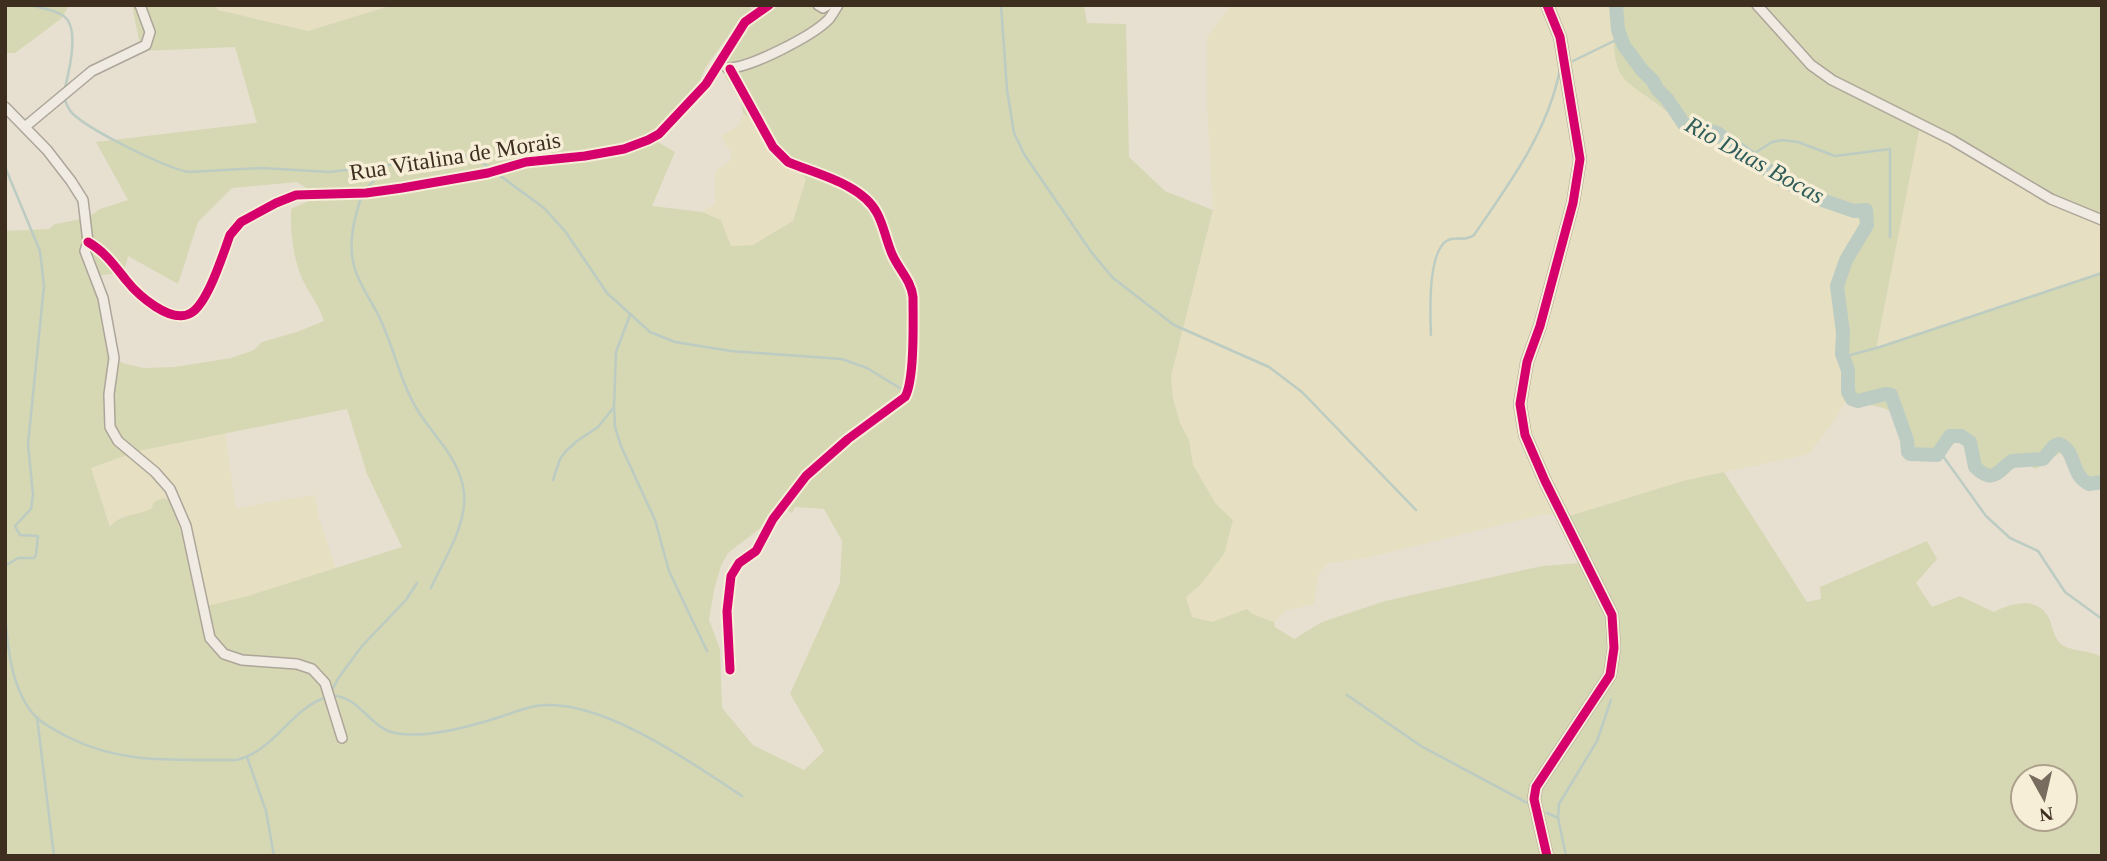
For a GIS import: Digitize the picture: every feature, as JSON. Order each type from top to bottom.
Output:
[{"type":"street","points":[[26,126],[92,71],[146,45],[150,32],[140,5]]},
{"type":"street","name":"Rua Vitalina de Morais","points":[[88,242],[101,250],[127,282],[157,308],[185,315],[192,312],[201,301],[230,235],[237,226],[286,198],[304,193],[366,193],[393,189],[479,175],[526,162],[624,149],[649,140],[659,134],[706,85],[745,22],[769,5]]},
{"type":"street","points":[[818,5],[823,8],[828,5]]},
{"type":"street","points":[[720,65],[730,69],[752,64],[803,37],[828,20],[838,5]]},
{"type":"street","points":[[1547,5],[1560,37],[1580,159],[1573,203],[1541,326],[1528,362],[1520,404],[1525,435],[1612,615],[1614,648],[1610,676],[1536,787],[1534,799],[1547,856]]},
{"type":"street","points":[[1757,5],[1811,65],[1832,80],[1952,140],[2051,199],[2102,220]]},
{"type":"street","points":[[730,69],[772,147],[781,156],[788,162],[850,188],[871,203],[892,253],[912,285],[914,297],[909,383],[905,397],[848,439],[806,476],[773,519],[756,551],[739,563],[731,576],[727,604],[730,670]]},
{"type":"street","points":[[5,107],[26,126],[78,191],[86,210],[88,242],[85,251],[103,298],[114,358],[109,394],[110,427],[118,441],[155,472],[170,489],[186,526],[210,638],[225,654],[242,660],[297,664],[312,669],[325,684],[342,738]]},
{"type":"shaded area","points":[[215,5],[393,5],[308,31],[218,10]]},
{"type":"shaded area","points":[[1231,5],[1616,5],[1613,13],[1613,43],[1618,69],[1627,82],[1689,129],[1809,197],[1858,217],[1863,232],[1842,257],[1841,290],[1854,388],[1834,421],[1809,454],[1683,481],[1566,517],[1545,514],[1366,558],[1328,563],[1319,573],[1314,604],[1285,611],[1274,622],[1251,614],[1247,609],[1212,622],[1192,617],[1186,597],[1200,585],[1233,521],[1216,504],[1193,465],[1189,440],[1180,423],[1173,398],[1171,376],[1213,212],[1207,104],[1207,37]]},
{"type":"shaded area","points":[[743,113],[762,128],[806,179],[793,221],[753,245],[731,246],[721,220],[702,212],[715,204],[715,171],[731,160],[731,152],[722,138],[723,135],[739,125]]},
{"type":"shaded area","points":[[1920,126],[2009,180],[2102,224],[2102,272],[1876,350]]},
{"type":"shaded area","points":[[225,433],[236,509],[315,495],[319,518],[336,568],[198,609],[192,564],[152,508],[144,513],[120,517],[111,528],[91,468],[138,451]]},
{"type":"green space","points":[[5,5],[69,5],[62,18],[15,53],[5,53]]},
{"type":"green space","points":[[132,5],[215,5],[218,10],[308,31],[393,5],[749,5],[754,16],[762,16],[781,5],[1084,5],[1087,23],[1126,24],[1129,157],[1165,191],[1213,210],[1171,376],[1173,398],[1180,423],[1189,440],[1193,465],[1216,504],[1233,520],[1224,554],[1200,585],[1186,597],[1192,617],[1212,622],[1247,609],[1252,614],[1274,622],[1275,627],[1294,639],[1322,622],[1385,601],[1542,566],[1594,562],[1566,517],[1683,481],[1724,472],[1807,602],[1821,599],[1820,587],[1927,541],[1937,559],[1916,583],[1932,607],[1960,596],[1994,612],[2016,604],[2032,604],[2044,611],[2061,644],[2102,657],[2102,856],[5,856],[5,231],[49,229],[55,224],[87,218],[100,209],[128,200],[96,142],[257,123],[235,47],[141,51]],"holes":[[[729,35],[734,40],[725,77],[740,97],[743,113],[762,128],[806,179],[793,221],[753,245],[731,246],[721,220],[702,212],[652,206],[675,152],[649,137],[700,81],[705,68]],[[297,182],[319,196],[291,209],[291,226],[298,268],[324,321],[262,342],[254,350],[231,358],[175,367],[143,368],[122,363],[112,353],[96,276],[118,273],[123,275],[128,256],[178,284],[198,222],[232,188]],[[347,409],[367,474],[402,547],[248,596],[198,608],[192,564],[170,501],[164,498],[157,500],[152,508],[120,519],[110,527],[91,468],[138,451]],[[795,507],[824,509],[842,541],[840,583],[790,694],[824,751],[804,770],[753,745],[722,708],[720,649],[709,620],[714,590],[728,553],[785,509],[792,513]]]},
{"type":"green space","points":[[1616,5],[2102,5],[2102,224],[2009,179],[1920,126],[1876,349],[2102,272],[2102,483],[2092,487],[2075,479],[2063,451],[2036,469],[2018,461],[1987,480],[1974,468],[1961,438],[1933,459],[1909,456],[1901,422],[1895,415],[1879,407],[1853,404],[1848,398],[1854,388],[1841,290],[1842,257],[1863,232],[1858,217],[1778,180],[1726,151],[1629,83],[1618,69],[1615,55],[1613,27]]},
{"type":"waterway","points":[[30,5],[55,11],[68,20],[72,49],[65,88]]},
{"type":"waterway","points":[[743,19],[758,5]]},
{"type":"waterway","points":[[1001,5],[1007,90],[1014,133],[1024,154],[1092,253],[1113,278],[1174,325],[1269,367],[1302,392],[1416,510]]},
{"type":"waterway","name":"Rio Duas Bocas","points":[[1616,5],[1618,30],[1624,46],[1684,124],[1717,133],[1779,178],[1819,199],[1854,211],[1866,210],[1867,225],[1846,260],[1837,286],[1843,333],[1842,354],[1848,370],[1848,392],[1852,399],[1858,401],[1891,395],[1910,454],[1937,455],[1950,436],[1961,436],[1970,442],[1975,467],[1991,476],[2012,461],[2043,459],[2059,444],[2069,452],[2083,480],[2089,484],[2102,482]]},
{"type":"waterway","points":[[1573,61],[1620,38]]},
{"type":"waterway","points":[[1431,335],[1431,284],[1441,246],[1448,240],[1474,235],[1501,196],[1537,136],[1560,69]]},
{"type":"waterway","points":[[65,100],[73,114],[95,130],[146,156],[188,172],[262,168],[329,172],[389,165],[445,154],[470,156],[493,169]]},
{"type":"waterway","points":[[1750,156],[1772,142],[1782,140],[1798,142],[1835,156],[1890,149],[1890,237]]},
{"type":"waterway","points":[[366,189],[388,166]]},
{"type":"waterway","points":[[5,167],[40,251],[44,286],[28,444],[33,495],[31,509],[15,526],[20,535],[38,536],[36,555],[34,558],[18,558],[5,566]]},
{"type":"waterway","points":[[499,175],[544,208],[565,231],[607,293],[650,332],[675,342],[731,351],[842,359],[867,368],[903,390]]},
{"type":"waterway","points":[[361,198],[352,240],[356,273],[382,323],[412,400],[453,460],[462,481],[462,518],[431,588]]},
{"type":"waterway","points":[[1843,357],[2102,273]]},
{"type":"waterway","points":[[630,315],[616,352],[615,427],[655,520],[669,571],[707,651]]},
{"type":"waterway","points":[[553,480],[560,459],[566,451],[598,427],[614,407]]},
{"type":"waterway","points":[[1940,452],[1986,516],[2010,538],[2038,551],[2065,592],[2102,619]]},
{"type":"waterway","points":[[331,692],[362,646],[406,600],[417,583]]},
{"type":"waterway","points":[[5,611],[7,638],[16,681],[36,717],[68,737],[109,752],[150,759],[236,760],[261,748],[303,710],[327,697]]},
{"type":"waterway","points":[[1347,695],[1421,746],[1533,806]]},
{"type":"waterway","points":[[333,696],[350,701],[386,730],[407,734],[462,728],[536,706],[561,706],[588,711],[644,735],[742,796]]},
{"type":"waterway","points":[[1566,856],[1558,818],[1559,804],[1597,741],[1611,700]]},
{"type":"waterway","points":[[37,717],[54,856]]},
{"type":"waterway","points":[[247,757],[266,811],[274,856]]},
{"type":"waterway","points":[[1547,813],[1556,817]]},
{"type":"cycle path","points":[[88,242],[104,254],[131,286],[155,307],[183,316],[197,308],[203,299],[230,235],[241,222],[296,195],[366,193],[402,188],[488,173],[526,162],[624,149],[648,140],[659,134],[706,84],[745,22],[769,5]]},
{"type":"cycle path","points":[[1547,5],[1560,37],[1580,159],[1573,203],[1540,326],[1527,362],[1520,404],[1525,435],[1545,481],[1612,615],[1614,648],[1610,675],[1536,787],[1534,799],[1547,856]]},
{"type":"cycle path","points":[[730,69],[773,147],[788,162],[850,187],[870,203],[877,213],[892,254],[910,285],[913,297],[912,363],[905,397],[848,439],[806,476],[773,519],[756,551],[739,563],[731,576],[727,611],[730,670]]}]
